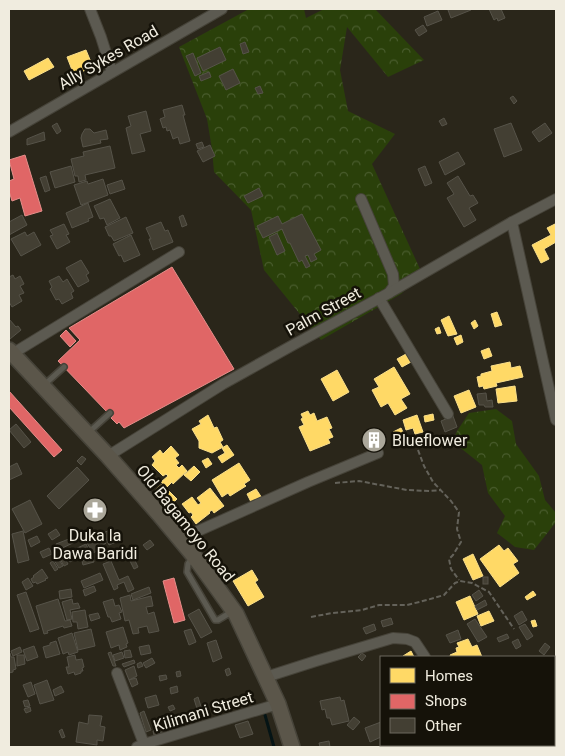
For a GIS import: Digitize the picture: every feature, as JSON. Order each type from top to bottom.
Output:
[{"type":"main road","name":"Old Bagamoyo Road","points":[[10,352],[108,456],[194,556],[233,610],[278,704],[292,747]]},
{"type":"street","points":[[90,9],[112,72]]},
{"type":"street","name":"Ally Sykes Road","points":[[9,132],[222,9]]},
{"type":"street","points":[[361,199],[394,274],[394,286],[384,295],[448,414]]},
{"type":"street","name":"Palm Street","points":[[108,456],[231,380],[556,199]]},
{"type":"street","points":[[512,222],[556,420]]},
{"type":"street","points":[[10,352],[180,252]]},
{"type":"street","points":[[180,540],[308,482],[378,453]]},
{"type":"street","points":[[266,677],[393,638],[407,639],[415,642],[424,656]]},
{"type":"street","points":[[117,673],[140,746]]},
{"type":"street","name":"Kilimani Street","points":[[140,746],[278,704]]},
{"type":"lane","points":[[42,387],[64,367]]},
{"type":"lane","points":[[87,434],[110,413]]},
{"type":"path","points":[[418,450],[433,482],[459,512],[457,529],[460,542],[449,559],[451,569],[460,581]]},
{"type":"path","points":[[331,483],[359,481],[407,490],[441,490]]},
{"type":"path","points":[[311,617],[362,610],[379,605],[407,605],[444,595],[455,583],[460,581],[472,583],[489,592],[514,630]]},
{"type":"green space","points":[[249,9],[304,9],[306,18],[324,9],[375,9],[424,60],[388,77],[347,27],[340,70],[348,111],[395,134],[372,164],[420,269],[401,294],[321,340],[264,270],[251,210],[214,172],[207,119],[179,47]]},
{"type":"green space","points":[[496,409],[512,421],[516,444],[539,476],[545,500],[556,513],[556,522],[534,550],[515,547],[497,533],[505,516],[488,493],[482,465],[453,442],[457,431],[469,413]]},
{"type":"building: Homes","points":[[86,50],[93,67],[74,75],[67,57]]},
{"type":"building: Homes","points":[[48,58],[54,67],[29,80],[24,71]]},
{"type":"building: Homes","points":[[555,224],[556,242],[544,249],[549,259],[541,263],[532,245],[551,235],[547,228]]},
{"type":"building: Homes","points":[[497,312],[502,325],[495,327],[491,314]]},
{"type":"building: Homes","points":[[449,316],[457,334],[448,336],[441,320]]},
{"type":"building: Homes","points":[[475,320],[478,326],[474,329],[471,323]]},
{"type":"building: Homes","points":[[439,327],[441,333],[437,334],[435,329]]},
{"type":"building: Homes","points":[[461,335],[463,342],[457,345],[454,338]]},
{"type":"building: Homes","points":[[489,348],[492,356],[484,359],[481,351]]},
{"type":"building: Homes","points":[[406,354],[411,362],[402,367],[397,359]]},
{"type":"building: Homes","points":[[510,362],[511,368],[520,366],[523,377],[496,383],[497,386],[484,389],[483,386],[479,387],[477,377],[492,371],[491,366]]},
{"type":"building: Homes","points":[[394,367],[410,394],[401,399],[407,408],[395,415],[388,403],[381,407],[372,390],[379,387],[374,379]]},
{"type":"building: Homes","points":[[337,370],[349,392],[333,401],[321,379]]},
{"type":"building: Homes","points":[[515,386],[517,401],[498,403],[496,389]]},
{"type":"building: Homes","points":[[469,390],[476,407],[461,413],[454,396]]},
{"type":"building: Homes","points":[[308,411],[310,415],[314,413],[317,421],[327,417],[332,428],[329,429],[333,437],[328,439],[330,443],[310,451],[299,427],[304,425],[301,414]]},
{"type":"building: Homes","points":[[433,414],[434,420],[425,422],[424,416]]},
{"type":"building: Homes","points":[[208,415],[214,428],[217,427],[223,440],[220,442],[223,447],[212,453],[199,448],[199,441],[192,429],[201,424],[199,421]]},
{"type":"building: Homes","points":[[417,415],[423,432],[415,434],[413,428],[406,430],[403,420]]},
{"type":"building: Homes","points":[[401,428],[408,442],[400,446],[393,432]]},
{"type":"building: Homes","name":"Blueflower","points":[[373,433],[381,447],[371,452],[368,447],[373,445],[368,436]]},
{"type":"building: Homes","points":[[227,445],[234,455],[222,463],[218,457],[225,453],[222,448]]},
{"type":"building: Homes","points":[[171,446],[179,455],[175,458],[179,463],[176,465],[179,468],[182,465],[187,471],[167,487],[161,482],[168,476],[166,474],[163,476],[152,465],[155,461],[152,457],[160,450],[163,454]]},
{"type":"building: Homes","points":[[208,458],[212,464],[206,468],[202,461]]},
{"type":"building: Homes","points":[[239,463],[250,480],[244,484],[246,486],[230,496],[228,493],[222,497],[212,480]]},
{"type":"building: Homes","points":[[194,466],[200,472],[191,481],[184,475]]},
{"type":"building: Homes","points":[[162,484],[177,499],[170,506],[154,491]]},
{"type":"building: Homes","points":[[210,488],[224,506],[214,513],[212,510],[196,524],[191,517],[193,515],[191,512],[189,513],[182,504],[192,497],[198,505],[201,503],[197,498]]},
{"type":"building: Homes","points":[[256,489],[262,498],[252,504],[247,494]]},
{"type":"building: Homes","points":[[499,545],[504,551],[508,548],[518,561],[513,564],[519,573],[500,587],[480,559]]},
{"type":"building: Homes","points":[[473,554],[483,576],[473,580],[463,559]]},
{"type":"building: Homes","points":[[252,570],[258,580],[255,582],[264,597],[248,606],[233,581]]},
{"type":"building: Homes","points":[[533,591],[536,595],[527,600],[525,597]]},
{"type":"building: Homes","points":[[470,596],[478,614],[464,620],[456,602]]},
{"type":"building: Homes","points":[[489,611],[494,621],[481,626],[477,616]]},
{"type":"building: Homes","points":[[535,620],[537,626],[533,627],[531,621]]},
{"type":"building: Homes","points":[[468,639],[472,647],[477,645],[482,656],[450,656],[457,652],[456,648],[459,647],[457,643]]},
{"type":"building: Homes","points":[[411,651],[414,656],[403,656]]},
{"type":"building: Homes","points":[[555,669],[556,671],[555,687]]},
{"type":"building: Homes","points":[[555,732],[556,747],[547,747],[555,746]]},
{"type":"building: Shops","points":[[25,155],[42,211],[25,216],[20,198],[12,201],[9,191],[9,181],[14,179],[9,160]]},
{"type":"building: Shops","points":[[172,267],[234,369],[124,428],[119,422],[117,424],[111,418],[113,416],[58,361],[80,340],[69,328]]},
{"type":"building: Shops","points":[[66,330],[76,341],[70,347],[60,336]]},
{"type":"building: Shops","points":[[9,391],[62,450],[54,457],[9,407]]},
{"type":"building: Shops","points":[[174,578],[185,620],[174,623],[163,581]]},
{"type":"building: Other","points":[[489,9],[501,9],[505,18],[498,21],[497,18],[494,20]]},
{"type":"building: Other","points":[[448,10],[471,10],[451,18]]},
{"type":"building: Other","points":[[438,11],[442,20],[427,26],[424,17]]},
{"type":"building: Other","points":[[423,25],[427,31],[419,36],[415,30]]},
{"type":"building: Other","points":[[245,42],[249,52],[243,54],[240,44]]},
{"type":"building: Other","points":[[220,47],[226,60],[203,71],[197,58]]},
{"type":"building: Other","points":[[193,53],[201,73],[195,76],[186,56]]},
{"type":"building: Other","points":[[233,69],[240,83],[226,90],[219,76]]},
{"type":"building: Other","points":[[209,72],[211,77],[201,81],[199,76]]},
{"type":"building: Other","points":[[260,86],[263,93],[258,94],[255,88]]},
{"type":"building: Other","points":[[513,96],[517,101],[514,104],[510,98]]},
{"type":"building: Other","points":[[182,105],[190,141],[180,144],[178,137],[173,139],[170,130],[167,131],[166,127],[163,128],[160,119],[165,117],[163,110]]},
{"type":"building: Other","points":[[146,111],[151,131],[140,134],[145,151],[132,154],[126,128],[131,126],[128,116]]},
{"type":"building: Other","points":[[444,118],[447,124],[442,126],[439,121]]},
{"type":"building: Other","points":[[57,123],[61,131],[57,134],[52,126]]},
{"type":"building: Other","points":[[511,123],[522,150],[504,157],[494,129]]},
{"type":"building: Other","points":[[545,123],[552,133],[539,142],[532,132]]},
{"type":"building: Other","points":[[85,129],[90,129],[94,133],[106,130],[108,139],[100,140],[101,143],[83,147],[81,138]]},
{"type":"building: Other","points":[[44,132],[45,140],[27,145],[27,139]]},
{"type":"building: Other","points":[[202,142],[204,147],[198,149],[196,144]]},
{"type":"building: Other","points":[[210,145],[215,156],[203,162],[197,151]]},
{"type":"building: Other","points":[[110,146],[115,168],[85,175],[86,180],[79,182],[78,176],[75,176],[71,159],[84,156],[83,152]]},
{"type":"building: Other","points":[[458,152],[465,164],[445,175],[439,162]]},
{"type":"building: Other","points":[[71,166],[75,182],[55,188],[50,172]]},
{"type":"building: Other","points":[[425,166],[432,183],[425,186],[418,169]]},
{"type":"building: Other","points":[[46,176],[50,190],[45,192],[40,178]]},
{"type":"building: Other","points":[[458,176],[470,196],[473,195],[478,203],[469,208],[476,220],[464,227],[447,198],[454,194],[447,183]]},
{"type":"building: Other","points":[[103,179],[108,195],[81,205],[74,185],[87,181],[88,184]]},
{"type":"building: Other","points":[[122,180],[125,189],[110,194],[107,185]]},
{"type":"building: Other","points":[[259,188],[263,196],[248,203],[244,196]]},
{"type":"building: Other","points":[[110,199],[120,218],[107,225],[104,218],[100,219],[94,206]]},
{"type":"building: Other","points":[[88,203],[93,217],[88,219],[89,221],[72,228],[66,213]]},
{"type":"building: Other","points":[[302,214],[321,250],[314,254],[317,259],[311,262],[308,255],[305,256],[310,266],[306,268],[302,260],[299,262],[282,229],[263,238],[257,226],[278,216],[282,224]]},
{"type":"building: Other","points":[[22,215],[27,225],[9,235],[9,222]]},
{"type":"building: Other","points":[[183,215],[187,225],[182,227],[179,217]]},
{"type":"building: Other","points":[[126,217],[133,233],[114,241],[109,236],[105,227]]},
{"type":"building: Other","points":[[161,222],[165,231],[168,230],[173,242],[153,250],[146,228]]},
{"type":"building: Other","points":[[64,224],[69,234],[66,235],[70,242],[57,249],[50,236],[53,235],[50,230]]},
{"type":"building: Other","points":[[25,232],[27,236],[34,232],[41,245],[21,256],[11,239]]},
{"type":"building: Other","points":[[277,233],[285,251],[277,255],[269,237]]},
{"type":"building: Other","points":[[131,235],[140,255],[124,262],[113,244]]},
{"type":"building: Other","points":[[81,260],[89,273],[86,275],[89,281],[78,287],[66,268]]},
{"type":"building: Other","points":[[13,275],[15,279],[20,276],[24,284],[20,286],[24,293],[19,295],[22,301],[12,307],[9,302],[9,277]]},
{"type":"building: Other","points":[[59,276],[63,282],[67,279],[74,291],[71,293],[73,298],[62,304],[59,299],[56,300],[50,289],[52,287],[49,281]]},
{"type":"building: Other","points":[[9,319],[21,330],[10,339],[9,337]]},
{"type":"building: Other","points":[[486,393],[487,401],[492,400],[493,407],[479,405],[477,394]]},
{"type":"building: Other","points":[[453,416],[457,427],[445,432],[441,421]]},
{"type":"building: Other","points":[[16,424],[31,442],[24,448],[9,430]]},
{"type":"building: Other","points":[[82,456],[86,459],[81,465],[77,461]]},
{"type":"building: Other","points":[[17,463],[22,474],[9,480],[9,467]]},
{"type":"building: Other","points":[[77,467],[89,480],[59,509],[47,496]]},
{"type":"building: Other","points":[[30,500],[42,524],[25,533],[12,509]]},
{"type":"building: Other","points":[[56,529],[60,535],[52,540],[48,534]]},
{"type":"building: Other","points":[[110,530],[116,542],[109,545],[103,533]]},
{"type":"building: Other","points":[[23,531],[29,560],[18,563],[12,534]]},
{"type":"building: Other","points":[[101,535],[106,543],[103,545],[104,547],[93,553],[87,543]]},
{"type":"building: Other","points":[[37,536],[40,542],[31,547],[28,540]]},
{"type":"building: Other","points":[[74,537],[75,542],[58,550],[56,544]]},
{"type":"building: Other","points":[[150,540],[154,545],[147,550],[143,545]]},
{"type":"building: Other","points":[[86,544],[91,555],[80,560],[75,549]]},
{"type":"building: Other","points":[[49,548],[52,554],[43,558],[40,552]]},
{"type":"building: Other","points":[[73,549],[76,557],[73,558],[69,550]]},
{"type":"building: Other","points":[[130,550],[138,567],[134,569],[126,553]]},
{"type":"building: Other","points":[[69,552],[73,560],[70,562],[65,553]]},
{"type":"building: Other","points":[[63,555],[68,564],[64,566],[59,557]]},
{"type":"building: Other","points":[[58,558],[63,566],[59,568],[54,560]]},
{"type":"building: Other","points":[[93,558],[94,562],[83,565],[82,561]]},
{"type":"building: Other","points":[[53,561],[58,569],[55,571],[50,563]]},
{"type":"building: Other","points":[[111,561],[119,580],[128,576],[134,589],[128,592],[124,582],[117,585],[118,588],[114,590],[103,564]]},
{"type":"building: Other","points":[[42,569],[48,578],[37,584],[36,582],[33,583],[31,579]]},
{"type":"building: Other","points":[[100,573],[103,580],[84,588],[81,581]]},
{"type":"building: Other","points":[[483,577],[488,577],[488,584],[483,584]]},
{"type":"building: Other","points":[[28,578],[33,586],[26,590],[22,582]]},
{"type":"building: Other","points":[[94,586],[96,591],[85,596],[83,590]]},
{"type":"building: Other","points":[[149,587],[151,593],[133,600],[131,594]]},
{"type":"building: Other","points":[[71,589],[72,597],[60,599],[59,591]]},
{"type":"building: Other","points":[[479,590],[483,596],[476,601],[472,595]]},
{"type":"building: Other","points":[[26,592],[39,629],[30,632],[17,595]]},
{"type":"building: Other","points":[[130,595],[131,601],[151,596],[153,606],[146,607],[148,614],[154,612],[159,631],[149,633],[147,626],[138,628],[139,633],[133,634],[129,620],[125,621],[120,598]]},
{"type":"building: Other","points":[[58,599],[65,621],[70,620],[72,626],[64,628],[63,626],[47,631],[48,633],[44,634],[36,606]]},
{"type":"building: Other","points":[[72,599],[73,604],[78,603],[80,608],[70,610],[72,619],[67,620],[62,602]]},
{"type":"building: Other","points":[[113,599],[115,606],[119,605],[122,612],[119,613],[121,619],[112,622],[110,617],[108,617],[103,602]]},
{"type":"building: Other","points":[[485,600],[487,605],[477,610],[475,606]]},
{"type":"building: Other","points":[[199,609],[212,632],[201,638],[188,615]]},
{"type":"building: Other","points":[[85,610],[88,627],[78,629],[77,622],[73,622],[72,612]]},
{"type":"building: Other","points":[[522,611],[527,620],[519,625],[514,616]]},
{"type":"building: Other","points":[[98,613],[100,618],[91,621],[89,615]]},
{"type":"building: Other","points":[[391,618],[393,624],[383,627],[381,621]]},
{"type":"building: Other","points":[[475,619],[487,637],[478,642],[467,624]]},
{"type":"building: Other","points":[[374,624],[376,630],[366,634],[363,628]]},
{"type":"building: Other","points":[[525,624],[533,636],[527,640],[519,627]]},
{"type":"building: Other","points":[[123,627],[128,643],[126,644],[127,647],[120,650],[119,645],[111,648],[106,632]]},
{"type":"building: Other","points":[[91,629],[95,646],[78,650],[74,633]]},
{"type":"building: Other","points":[[191,629],[196,642],[189,645],[184,631]]},
{"type":"building: Other","points":[[458,630],[461,639],[450,643],[446,635]]},
{"type":"building: Other","points":[[72,633],[78,652],[69,655],[68,652],[63,654],[58,638]]},
{"type":"building: Other","points":[[507,634],[509,638],[499,642],[497,638]]},
{"type":"building: Other","points":[[518,639],[521,646],[516,649],[512,642]]},
{"type":"building: Other","points":[[216,640],[222,658],[213,662],[207,643]]},
{"type":"building: Other","points":[[56,641],[60,654],[46,658],[43,647]]},
{"type":"building: Other","points":[[545,643],[550,647],[544,655],[539,651]]},
{"type":"building: Other","points":[[149,645],[151,653],[141,655],[139,647]]},
{"type":"building: Other","points":[[34,646],[38,657],[27,661],[23,650]]},
{"type":"building: Other","points":[[20,647],[22,652],[13,656],[11,651]]},
{"type":"building: Other","points":[[130,650],[132,657],[125,658],[124,651]]},
{"type":"building: Other","points":[[111,652],[116,666],[113,666],[108,653]]},
{"type":"building: Other","points":[[122,652],[124,658],[115,661],[113,655]]},
{"type":"building: Other","points":[[362,653],[366,656],[362,661],[358,657]]},
{"type":"building: Other","points":[[9,654],[11,657],[14,657],[16,669],[9,673]]},
{"type":"building: Other","points":[[17,655],[24,655],[25,664],[17,666]]},
{"type":"building: Other","points":[[75,655],[76,660],[82,659],[83,671],[75,675],[74,672],[68,674],[66,667],[69,667],[67,657]]},
{"type":"building: Other","points":[[152,658],[155,663],[146,668],[143,663]]},
{"type":"building: Other","points":[[134,660],[135,663],[124,667],[122,664]]},
{"type":"building: Other","points":[[141,662],[143,666],[138,668],[137,664]]},
{"type":"building: Other","points":[[134,666],[137,676],[129,680],[125,670]]},
{"type":"building: Other","points":[[229,668],[231,674],[227,676],[225,670]]},
{"type":"building: Other","points":[[180,671],[181,676],[177,677],[176,672]]},
{"type":"building: Other","points":[[166,675],[167,679],[160,681],[159,676]]},
{"type":"building: Other","points":[[136,678],[138,684],[132,687],[129,680]]},
{"type":"building: Other","points":[[47,680],[54,700],[40,704],[34,685]]},
{"type":"building: Other","points":[[31,682],[35,694],[28,697],[23,685]]},
{"type":"building: Other","points":[[61,686],[64,692],[55,696],[53,690]]},
{"type":"building: Other","points":[[177,686],[178,692],[171,694],[170,688]]},
{"type":"building: Other","points":[[156,695],[159,705],[148,708],[145,698]]},
{"type":"building: Other","points":[[198,697],[203,713],[199,715],[194,699]]},
{"type":"building: Other","points":[[340,697],[341,701],[344,700],[349,721],[332,725],[330,718],[327,718],[325,709],[322,710],[320,701]]},
{"type":"building: Other","points":[[28,700],[30,706],[25,707],[23,701]]},
{"type":"building: Other","points":[[173,705],[175,709],[170,711],[168,707]]},
{"type":"building: Other","points":[[30,707],[31,711],[26,713],[24,709]]},
{"type":"building: Other","points":[[144,711],[151,730],[146,732],[140,713]]},
{"type":"building: Other","points":[[89,715],[102,716],[100,726],[105,727],[103,741],[97,740],[97,745],[76,742],[79,722],[88,724]]},
{"type":"building: Other","points":[[354,717],[360,722],[353,730],[347,725]]},
{"type":"building: Other","points":[[248,721],[253,734],[240,738],[235,725]]},
{"type":"building: Other","points":[[380,722],[380,737],[370,742],[365,728]]},
{"type":"building: Other","points":[[171,724],[173,728],[154,735],[153,731]]},
{"type":"building: Other","points":[[62,729],[65,737],[62,738],[59,731]]},
{"type":"building: Other","points":[[329,741],[330,747],[320,747],[319,743]]},
{"type":"waterway","points":[[265,715],[274,747]]},
{"type":"place","name":"Blueflower","points":[[374,440]]},
{"type":"place","name":"Duka la Dawa Baridi","points":[[95,510]]}]
